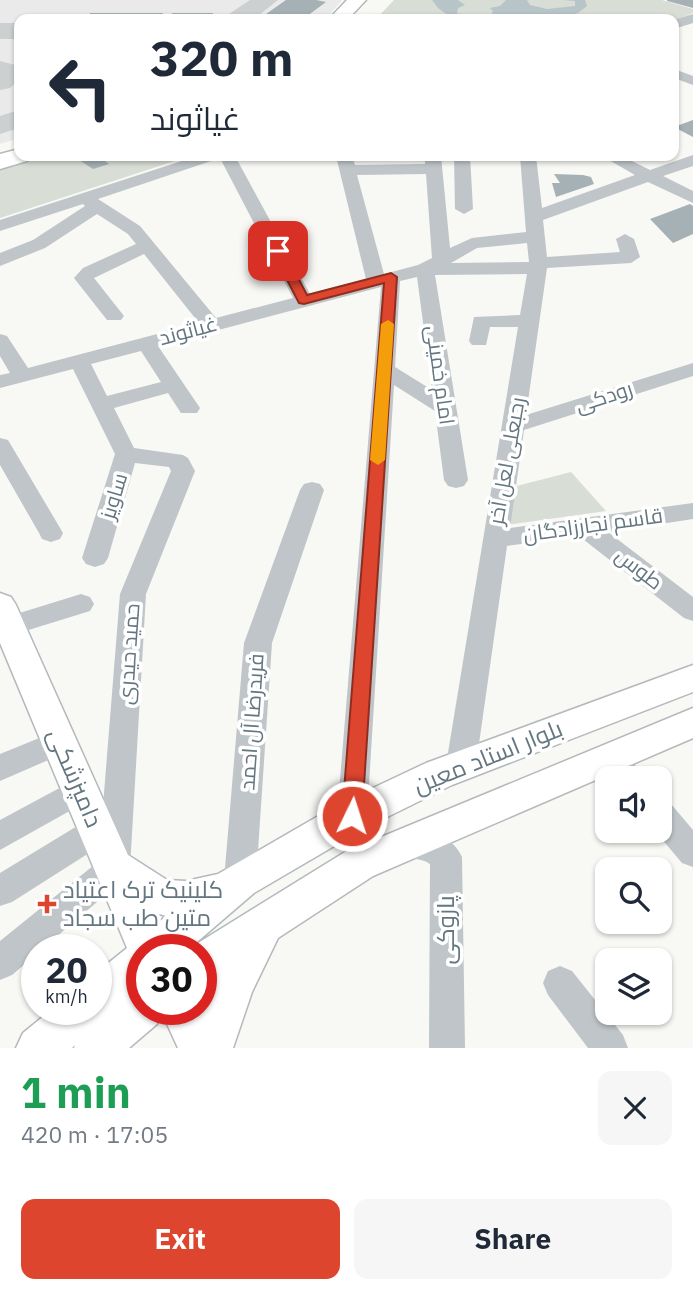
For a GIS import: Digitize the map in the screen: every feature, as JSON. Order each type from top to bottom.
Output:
[{"type":"main road","name":"دامپزشکی","points":[[7,633],[60,742],[142,934]]},
{"type":"main road","name":"بلوار استاد معین","points":[[175,934],[233,885],[352,816],[461,765],[693,678]]},
{"type":"main road","name":"بلوار استاد معین","points":[[622,766],[693,722]]},
{"type":"main road","name":"بلوار استاد معین","points":[[217,953],[359,864],[595,776]]},
{"type":"main road","points":[[352,816],[321,845],[318,859],[330,868],[359,864]]},
{"type":"main road","points":[[114,868],[171,900],[192,901],[233,885]]},
{"type":"main road","points":[[211,1048],[233,986],[265,921]]},
{"type":"main road","points":[[112,987],[126,975]]},
{"type":"main road","points":[[96,1048],[126,1023]]},
{"type":"main road","points":[[38,1048],[66,1025]]},
{"type":"main road","points":[[190,1025],[201,1048]]},
{"type":"street","points":[[436,267],[472,243],[496,239],[534,227],[651,175],[693,160]]},
{"type":"street","points":[[13,229],[200,161]]},
{"type":"street","points":[[229,161],[304,300]]},
{"type":"street","points":[[462,161],[464,209]]},
{"type":"street","name":"رجبعلی لعل آخر","points":[[461,765],[537,266],[528,161]]},
{"type":"street","points":[[621,161],[693,198]]},
{"type":"street","points":[[352,816],[384,369],[383,279],[346,163],[434,171],[463,186]]},
{"type":"street","name":"امام خمینی","points":[[434,171],[444,407],[456,480]]},
{"type":"street","points":[[0,260],[46,239],[90,202]]},
{"type":"street","points":[[90,202],[127,224],[211,325]]},
{"type":"street","points":[[13,229],[46,239]]},
{"type":"street","points":[[436,267],[537,266],[631,257],[625,239]]},
{"type":"street","points":[[114,316],[84,278],[90,272],[147,246]]},
{"type":"street","name":"غیاثوند","points":[[0,382],[436,267]]},
{"type":"street","points":[[480,341],[481,321],[529,321]]},
{"type":"street","points":[[0,340],[23,376]]},
{"type":"street","points":[[146,343],[189,408]]},
{"type":"street","name":"ساویز","points":[[79,361],[126,454],[95,558]]},
{"type":"street","points":[[384,369],[444,407]]},
{"type":"street","name":"رودکی","points":[[514,426],[582,396],[693,369]]},
{"type":"street","points":[[102,404],[174,385]]},
{"type":"street","points":[[0,445],[51,533]]},
{"type":"street","name":"حمید حیدری","points":[[114,868],[133,594],[183,471],[180,463],[175,460],[126,454]]},
{"type":"street","name":"فریدرضا آل احمد","points":[[233,885],[258,643],[312,490]]},
{"type":"street","name":"قاسم نجارزادگان","points":[[494,539],[693,511]]},
{"type":"street","name":"طوس","points":[[585,527],[693,611]]},
{"type":"street","points":[[7,633],[81,604]]},
{"type":"street","points":[[0,768],[60,742]]},
{"type":"street","points":[[0,836],[80,790]]},
{"type":"street","points":[[672,828],[693,853]]},
{"type":"street","points":[[0,891],[97,830]]},
{"type":"street","name":"پازوکی","points":[[404,845],[431,846],[446,857],[447,1048]]},
{"type":"street","points":[[0,963],[114,868]]},
{"type":"street","points":[[560,983],[610,1048]]},
{"type":"shaded area","points":[[0,0],[342,0],[330,14],[14,14],[14,140],[0,144]]},
{"type":"shaded area","points":[[394,0],[662,0],[693,9],[693,13],[679,19],[679,14],[381,14]]},
{"type":"shaded area","points":[[432,0],[458,0],[465,5],[458,8],[457,13],[460,14],[446,14]]},
{"type":"shaded area","points":[[506,0],[527,0],[530,5],[547,9],[575,6],[575,1],[563,0],[585,0],[587,6],[578,13],[492,14],[493,11],[490,8],[500,6]]},
{"type":"shaded area","points":[[26,161],[175,161],[0,218],[0,169]]},
{"type":"shaded area","points":[[571,472],[606,511],[506,525],[513,487]]},
{"type":"building","points":[[286,0],[326,2],[310,14],[266,14]]},
{"type":"building","points":[[667,0],[693,0],[693,8],[667,1]]},
{"type":"building","points":[[90,13],[163,13],[163,14]]},
{"type":"building","points":[[172,13],[213,13],[213,14]]},
{"type":"building","points":[[693,120],[693,137],[679,130],[679,125]]},
{"type":"building","points":[[81,161],[105,161],[109,164],[93,169]]},
{"type":"building","points":[[554,174],[591,177],[594,184],[556,197],[552,183],[560,183]]},
{"type":"building","points":[[690,204],[693,206],[693,234],[673,243],[650,219]]},
{"type":"taxiway","points":[[245,14],[266,0]]},
{"type":"taxiway","points":[[0,31],[14,31]]},
{"type":"taxiway","points":[[0,69],[11,72],[0,82]]},
{"type":"taxiway","points":[[0,125],[14,121]]},
{"type":"slow traffic","points":[[378,460],[388,324]]},
{"type":"place","name":"کلینیک ترک اعتیاد متین طب سجاد","points":[[47,904]]},
{"type":"route","points":[[278,251],[304,300],[391,277],[352,816]]}]
